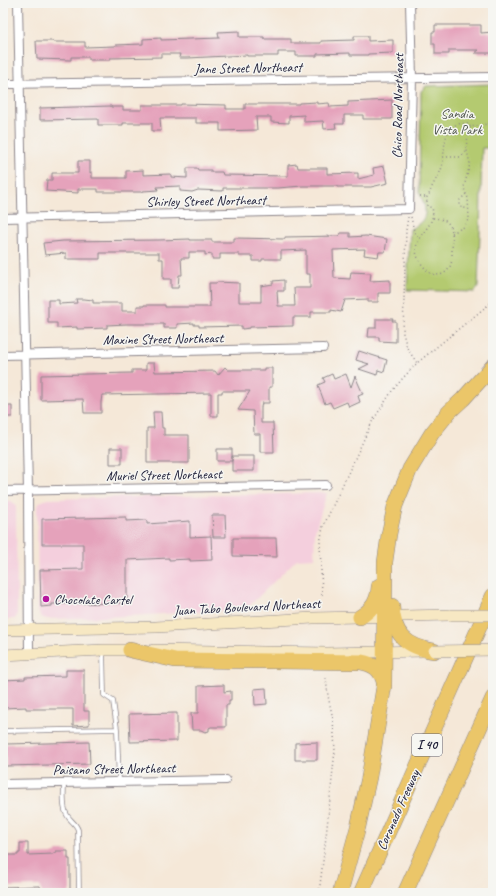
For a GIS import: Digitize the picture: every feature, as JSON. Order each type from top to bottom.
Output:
[{"type":"highway","points":[[340,893],[358,827],[369,777],[384,686],[385,652],[389,616],[385,562],[387,543],[393,515],[406,478],[427,440],[449,412],[493,366]]},
{"type":"highway","points":[[360,617],[371,609],[378,597],[383,534],[397,488],[409,460],[418,446],[427,440]]},
{"type":"highway","name":"Coronado Freeway","points":[[361,893],[493,596]]},
{"type":"highway","points":[[389,616],[406,640],[419,648],[434,651]]},
{"type":"highway","points":[[130,650],[175,660],[366,663],[374,666],[379,671],[384,686]]},
{"type":"highway","points":[[405,893],[493,698]]},
{"type":"main road","name":"Juan Tabo Boulevard Northeast","points":[[3,630],[28,628],[156,627],[302,618],[493,615]]},
{"type":"main road","points":[[3,655],[103,650],[319,653],[493,650]]},
{"type":"street","points":[[18,3],[28,491],[29,654]]},
{"type":"street","name":"Chico Road Northeast","points":[[409,209],[412,78],[410,3]]},
{"type":"street","name":"Jane Street Northeast","points":[[3,84],[493,77]]},
{"type":"street","name":"Shirley Street Northeast","points":[[3,218],[409,209]]},
{"type":"street","name":"Maxine Street Northeast","points":[[3,355],[323,348]]},
{"type":"street","name":"Muriel Street Northeast","points":[[3,491],[326,485]]},
{"type":"street","name":"Paisano Street Northeast","points":[[3,784],[226,780]]},
{"type":"lane","points":[[103,650],[104,695],[113,701],[117,729],[119,782]]},
{"type":"lane","points":[[3,731],[117,729]]},
{"type":"lane","points":[[64,783],[64,810],[78,830],[80,893]]},
{"type":"path","points":[[433,218],[440,218],[447,222],[452,233],[452,262],[450,268],[440,275],[434,275],[427,271],[418,259],[416,248],[418,239],[433,218],[432,208],[427,206],[427,197],[430,195],[441,171],[444,138],[454,126],[460,124],[469,124],[470,127],[493,122]]},
{"type":"path","points":[[452,233],[462,229],[469,218],[468,198],[465,183],[470,164],[466,152],[466,146],[470,127]]},
{"type":"path","points":[[443,158],[460,157],[466,152]]},
{"type":"path","points":[[466,194],[460,200],[460,207],[468,209]]},
{"type":"path","points":[[420,197],[427,197]]},
{"type":"path","points":[[409,209],[414,231],[418,239]]},
{"type":"path","points":[[409,209],[406,230],[403,333],[407,348],[417,363]]},
{"type":"path","points":[[322,595],[320,543],[325,521],[372,422],[392,391],[417,363],[493,301]]},
{"type":"path","points":[[319,893],[335,750],[333,719],[326,678]]},
{"type":"shaded area","points":[[327,493],[315,531],[314,558],[297,559],[246,609],[47,619],[41,617],[38,611],[37,508],[40,502],[47,499]]},
{"type":"shaded area","points":[[3,501],[11,501],[16,507],[17,615],[15,619],[3,619]]},
{"type":"green space","name":"Sandia Vista Park","points":[[493,84],[493,148],[482,148],[478,287],[475,292],[407,290],[410,229],[421,222],[425,214],[424,204],[419,192],[421,91],[426,86]]},
{"type":"building","points":[[435,25],[481,25],[481,33],[493,32],[493,53],[475,53],[479,50],[449,50],[449,54],[435,54],[435,44],[432,44],[432,32],[435,32]]},
{"type":"building","points":[[239,31],[239,37],[291,39],[291,43],[321,43],[321,41],[354,40],[354,36],[368,36],[368,41],[393,40],[393,53],[368,55],[350,55],[350,53],[317,54],[317,56],[296,56],[296,52],[278,52],[278,56],[247,55],[179,58],[180,54],[161,54],[161,57],[110,58],[110,60],[89,60],[89,57],[71,57],[71,60],[37,59],[36,41],[85,42],[85,47],[115,46],[143,44],[143,39],[161,38],[161,40],[219,38],[218,32]]},
{"type":"building","points":[[392,100],[392,119],[363,119],[363,115],[344,115],[344,124],[335,124],[336,128],[324,129],[323,121],[304,122],[304,115],[289,116],[289,123],[271,122],[271,117],[256,117],[257,130],[220,131],[220,123],[196,123],[196,118],[160,118],[161,131],[152,131],[152,123],[98,125],[98,119],[40,120],[40,108],[111,106],[123,107],[123,110],[142,110],[142,105],[181,104],[226,105],[226,109],[245,109],[245,104],[299,104],[317,102],[317,104],[329,103],[330,107],[348,106],[348,102]]},
{"type":"building","points":[[78,161],[90,161],[90,173],[92,172],[92,178],[126,178],[126,171],[143,170],[143,175],[171,174],[171,177],[187,178],[187,168],[211,170],[211,172],[222,172],[223,175],[288,176],[288,165],[297,164],[298,168],[327,168],[327,174],[358,173],[358,179],[374,175],[373,168],[384,166],[388,183],[371,187],[302,186],[278,188],[223,188],[223,191],[198,190],[192,192],[180,191],[180,186],[157,187],[158,190],[143,192],[98,192],[98,189],[78,189],[78,193],[46,191],[47,180],[52,180],[52,173],[78,173]]},
{"type":"building","points":[[341,233],[350,233],[350,237],[366,236],[387,239],[385,252],[379,252],[378,257],[364,255],[365,249],[333,250],[334,278],[350,279],[351,272],[371,273],[370,281],[390,280],[390,293],[378,293],[378,302],[368,302],[368,299],[345,300],[341,312],[331,310],[331,312],[311,312],[311,317],[293,317],[293,326],[250,327],[242,329],[242,326],[199,327],[199,325],[194,325],[194,323],[177,324],[177,328],[164,328],[164,324],[126,324],[107,325],[107,328],[77,329],[77,327],[57,328],[57,323],[48,323],[48,300],[59,300],[59,304],[77,303],[76,299],[93,300],[93,303],[122,303],[122,311],[137,311],[137,306],[144,305],[165,305],[165,307],[210,307],[209,283],[217,282],[239,283],[239,302],[261,302],[261,286],[273,284],[273,281],[284,280],[284,291],[277,291],[278,306],[295,306],[294,288],[310,288],[310,274],[306,274],[306,250],[281,251],[281,259],[262,259],[262,261],[253,261],[253,256],[239,256],[239,254],[220,254],[220,259],[212,259],[212,254],[205,255],[205,252],[189,252],[189,258],[181,258],[182,275],[179,275],[178,288],[171,288],[171,279],[163,279],[163,259],[159,259],[159,253],[100,253],[100,259],[66,259],[66,253],[45,255],[43,243],[63,241],[190,239],[212,240],[212,242],[234,242],[234,238],[285,239],[285,237],[339,236]]},
{"type":"building","points":[[376,319],[393,319],[392,321],[396,321],[396,342],[379,341],[379,337],[368,337],[369,328],[376,328]]},
{"type":"building","points":[[359,351],[387,360],[384,372],[378,370],[377,375],[359,369],[369,364],[356,360]]},
{"type":"building","points":[[146,363],[154,363],[155,372],[215,371],[218,375],[225,367],[228,370],[264,370],[264,368],[272,368],[272,387],[269,387],[269,403],[262,403],[261,423],[273,423],[274,452],[260,452],[260,434],[254,434],[253,411],[238,410],[250,391],[222,391],[222,393],[218,393],[218,416],[211,416],[211,393],[102,395],[101,413],[84,413],[83,399],[41,400],[41,375],[132,373],[132,370],[146,370]]},
{"type":"building","points":[[332,374],[334,379],[346,374],[351,387],[355,376],[363,394],[358,396],[360,402],[349,407],[347,402],[333,408],[330,402],[325,404],[318,385],[325,382],[323,378]]},
{"type":"building","points":[[3,406],[12,406],[12,417],[4,417]]},
{"type":"building","points":[[153,412],[161,412],[164,435],[189,435],[189,463],[147,463],[147,428],[154,428]]},
{"type":"building","points":[[110,448],[122,448],[122,464],[110,464]]},
{"type":"building","points":[[217,449],[232,449],[232,461],[217,461]]},
{"type":"building","points":[[232,456],[254,456],[254,471],[232,471]]},
{"type":"building","points":[[212,515],[225,515],[226,537],[213,537]]},
{"type":"building","points":[[126,517],[126,521],[147,520],[147,524],[190,521],[190,537],[211,536],[212,560],[190,561],[190,559],[169,560],[169,558],[127,560],[127,603],[52,604],[52,606],[41,607],[40,570],[83,569],[83,544],[42,544],[42,519]]},
{"type":"building","points":[[233,538],[276,538],[277,557],[233,556]]},
{"type":"building","points":[[66,670],[84,670],[84,711],[89,711],[89,725],[73,726],[73,709],[26,709],[26,707],[3,708],[3,680],[25,679],[25,677],[66,676]]},
{"type":"building","points":[[224,685],[224,692],[231,691],[231,700],[229,700],[229,705],[226,705],[226,727],[211,727],[209,728],[209,731],[205,732],[201,730],[192,730],[191,713],[198,713],[198,686]]},
{"type":"building","points":[[266,688],[267,704],[255,705],[254,689]]},
{"type":"building","points":[[177,713],[177,741],[130,742],[129,714]]},
{"type":"building","points":[[89,742],[90,764],[6,766],[6,744]]},
{"type":"building","points":[[317,742],[317,760],[295,760],[295,743]]},
{"type":"building","points":[[20,843],[28,843],[28,855],[53,854],[56,853],[56,851],[68,851],[68,859],[70,859],[69,893],[42,893],[40,886],[3,887],[3,855],[18,855],[18,853],[20,853]]},
{"type":"place","name":"Chocolate Cartel","points":[[46,599]]}]
